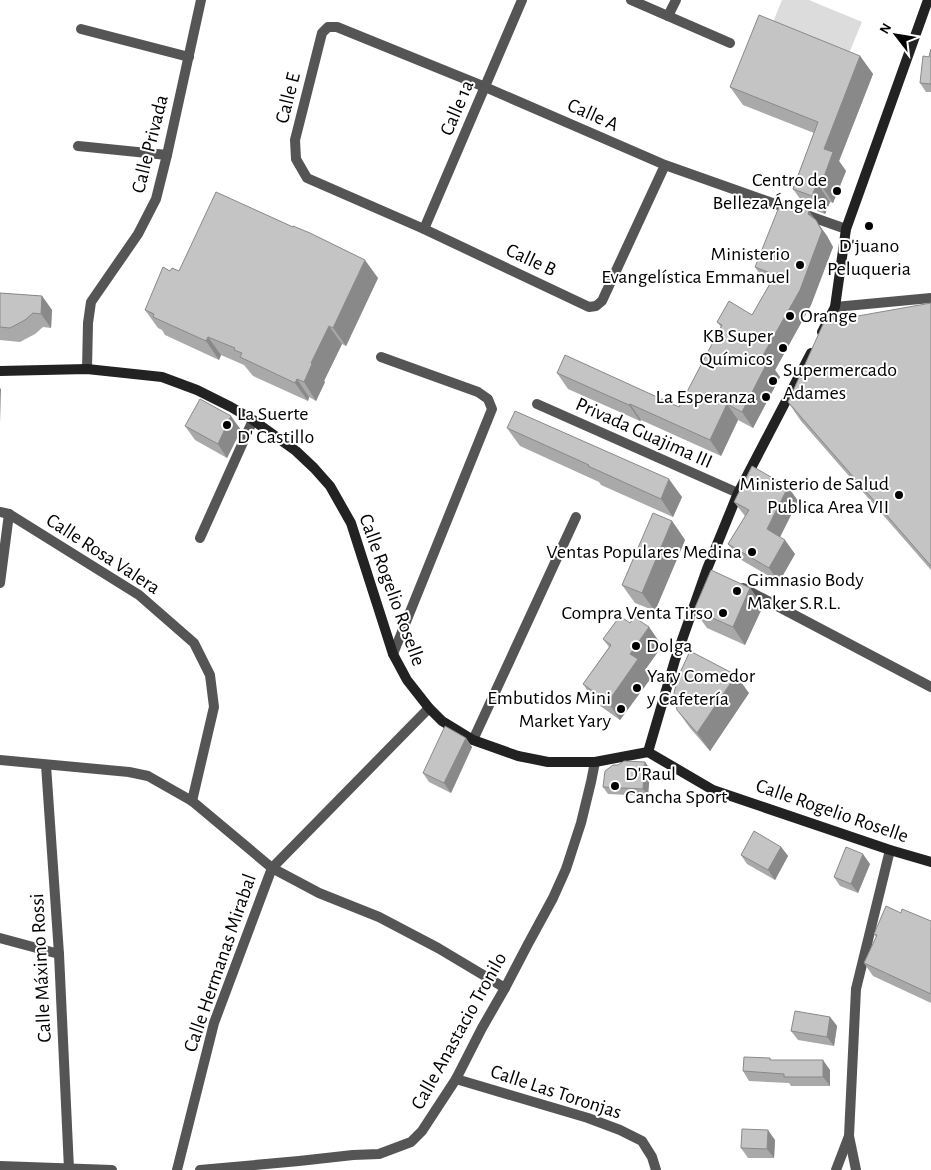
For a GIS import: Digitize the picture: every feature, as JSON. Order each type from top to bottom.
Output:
[{"type":"street","name":"Calle Privada","points":[[87,369],[88,323],[91,302],[138,234],[156,199],[189,57],[200,0]]},
{"type":"street","name":"Calle 1a","points":[[424,229],[522,0]]},
{"type":"street","points":[[632,0],[730,43]]},
{"type":"street","points":[[668,16],[676,0]]},
{"type":"street","points":[[648,752],[676,660],[711,572],[738,493],[835,307],[846,229],[928,0]]},
{"type":"street","name":"Calle A","points":[[328,26],[337,27],[485,87],[665,165],[846,229]]},
{"type":"street","name":"Calle E","points":[[307,178],[296,159],[295,140],[322,34],[328,26]]},
{"type":"street","points":[[82,29],[189,57]]},
{"type":"street","points":[[78,146],[167,155]]},
{"type":"street","name":"Calle B","points":[[307,178],[424,229],[589,307],[596,306],[602,302],[665,165]]},
{"type":"street","points":[[835,307],[931,298]]},
{"type":"street","points":[[381,357],[478,392],[488,399],[492,409],[393,654]]},
{"type":"street","name":"Calle Rogelio Roselle","points":[[0,371],[87,369],[162,377],[197,390],[231,407],[253,420],[296,451],[330,486],[351,523],[393,654],[407,680],[442,721],[473,740],[518,756],[548,762],[595,762],[648,752],[713,790],[931,862]]},
{"type":"street","name":"Privada Guajima III","points":[[537,404],[738,493]]},
{"type":"street","points":[[200,538],[253,420]]},
{"type":"street","points":[[0,583],[4,513]]},
{"type":"street","name":"Calle Rosa Valera","points":[[4,513],[139,595],[194,643],[210,675],[214,707],[192,801]]},
{"type":"street","points":[[473,740],[576,517]]},
{"type":"street","points":[[733,583],[931,687]]},
{"type":"street","name":"Calle Hermanas Mirabal","points":[[177,1170],[214,1022],[272,868],[429,708]]},
{"type":"street","points":[[0,760],[139,773],[148,776],[192,801],[272,868],[319,894],[378,918],[429,943],[505,988]]},
{"type":"street","name":"Calle Anastacio Tronilo","points":[[200,1170],[379,1154],[411,1142],[422,1131],[456,1079],[553,898],[566,869],[581,823],[595,762]]},
{"type":"street","name":"Calle Máximo Rossi","points":[[46,765],[59,954],[69,1169]]},
{"type":"street","points":[[856,1170],[849,1136],[856,989],[890,850]]},
{"type":"street","points":[[0,938],[59,954]]},
{"type":"street","name":"Calle Las Toronjas","points":[[456,1079],[588,1118],[620,1130],[642,1142],[652,1157],[656,1170]]},
{"type":"street","points":[[836,1170],[849,1136]]},
{"type":"street","points":[[0,1166],[112,1170]]},
{"type":"shaded area","points":[[782,0],[809,0],[862,22],[847,58],[771,27]]},
{"type":"building","points":[[759,15],[860,56],[824,149],[833,152],[821,185],[817,183],[812,196],[793,189],[818,122],[730,87]]},
{"type":"building","points":[[931,49],[931,84],[920,83],[923,56],[929,57]]},
{"type":"building","points":[[216,192],[310,233],[365,260],[333,328],[329,326],[304,382],[297,379],[295,383],[240,357],[242,353],[234,350],[235,348],[208,337],[206,341],[153,317],[154,314],[145,310],[163,267],[170,271],[172,268],[179,271]]},
{"type":"building","points":[[781,202],[809,211],[808,214],[816,220],[822,231],[800,290],[762,357],[768,361],[742,412],[727,404],[710,440],[557,373],[565,355],[679,407],[722,325],[717,322],[729,301],[752,315],[775,275],[755,267]]},
{"type":"building","points":[[0,293],[42,296],[41,314],[33,313],[10,328],[0,327]]},
{"type":"building","name":"Ministerio de Salud Publica Area VII","points":[[931,303],[931,566],[788,402],[824,322]]},
{"type":"building","points":[[200,399],[231,416],[218,444],[185,426]]},
{"type":"building","points":[[515,411],[669,479],[661,499],[507,428]]},
{"type":"building","points":[[752,466],[788,487],[767,529],[785,540],[769,568],[728,544],[749,510],[734,502]]},
{"type":"building","points":[[653,513],[672,521],[642,593],[622,585]]},
{"type":"building","points":[[711,570],[750,588],[733,627],[694,610]]},
{"type":"building","points":[[620,616],[630,623],[634,617],[649,627],[630,654],[638,659],[608,702],[583,684],[611,645],[603,639]]},
{"type":"building","points":[[690,651],[736,675],[697,733],[677,710],[674,693],[678,677]]},
{"type":"building","points":[[445,726],[466,738],[444,783],[423,773]]},
{"type":"building","points":[[624,761],[645,762],[643,789],[603,787],[605,771],[613,765],[618,765]]},
{"type":"building","points":[[754,831],[781,847],[768,870],[741,855]]},
{"type":"building","points":[[846,847],[863,854],[851,884],[834,877]]},
{"type":"building","points":[[886,906],[901,913],[902,909],[931,921],[931,994],[864,963],[877,935],[874,934]]},
{"type":"building","points":[[795,1011],[830,1017],[827,1037],[791,1031]]},
{"type":"building","points":[[744,1057],[770,1058],[770,1060],[823,1060],[823,1077],[784,1077],[784,1074],[743,1071]]},
{"type":"building","points":[[742,1129],[768,1130],[767,1149],[741,1148]]},
{"type":"place","name":"Centro de Belleza Ángela","points":[[837,191]]},
{"type":"place","name":"D'juano Peluqueria","points":[[869,226]]},
{"type":"place","name":"Ministerio Evangelística Emmanuel","points":[[800,265]]},
{"type":"place","name":"Orange","points":[[790,316]]},
{"type":"place","name":"KB Super Químicos","points":[[783,348]]},
{"type":"place","name":"Supermercado Adames","points":[[773,381]]},
{"type":"place","name":"La Esperanza","points":[[766,397]]},
{"type":"place","name":"La Suerte D' Castillo","points":[[227,425]]},
{"type":"place","name":"Ministerio de Salud Publica Area VII","points":[[899,495]]},
{"type":"place","name":"Ventas Populares Medina","points":[[752,552]]},
{"type":"place","name":"Gimnasio Body Maker S.R.L.","points":[[737,591]]},
{"type":"place","name":"Compra Venta Tirso","points":[[723,613]]},
{"type":"place","name":"Dolga","points":[[636,646]]},
{"type":"place","name":"Yary Comedor y Cafetería","points":[[637,688]]},
{"type":"place","name":"Embutidos Mini Market Yary","points":[[621,709]]},
{"type":"place","name":"D'Raul Cancha Sport","points":[[615,786]]}]
